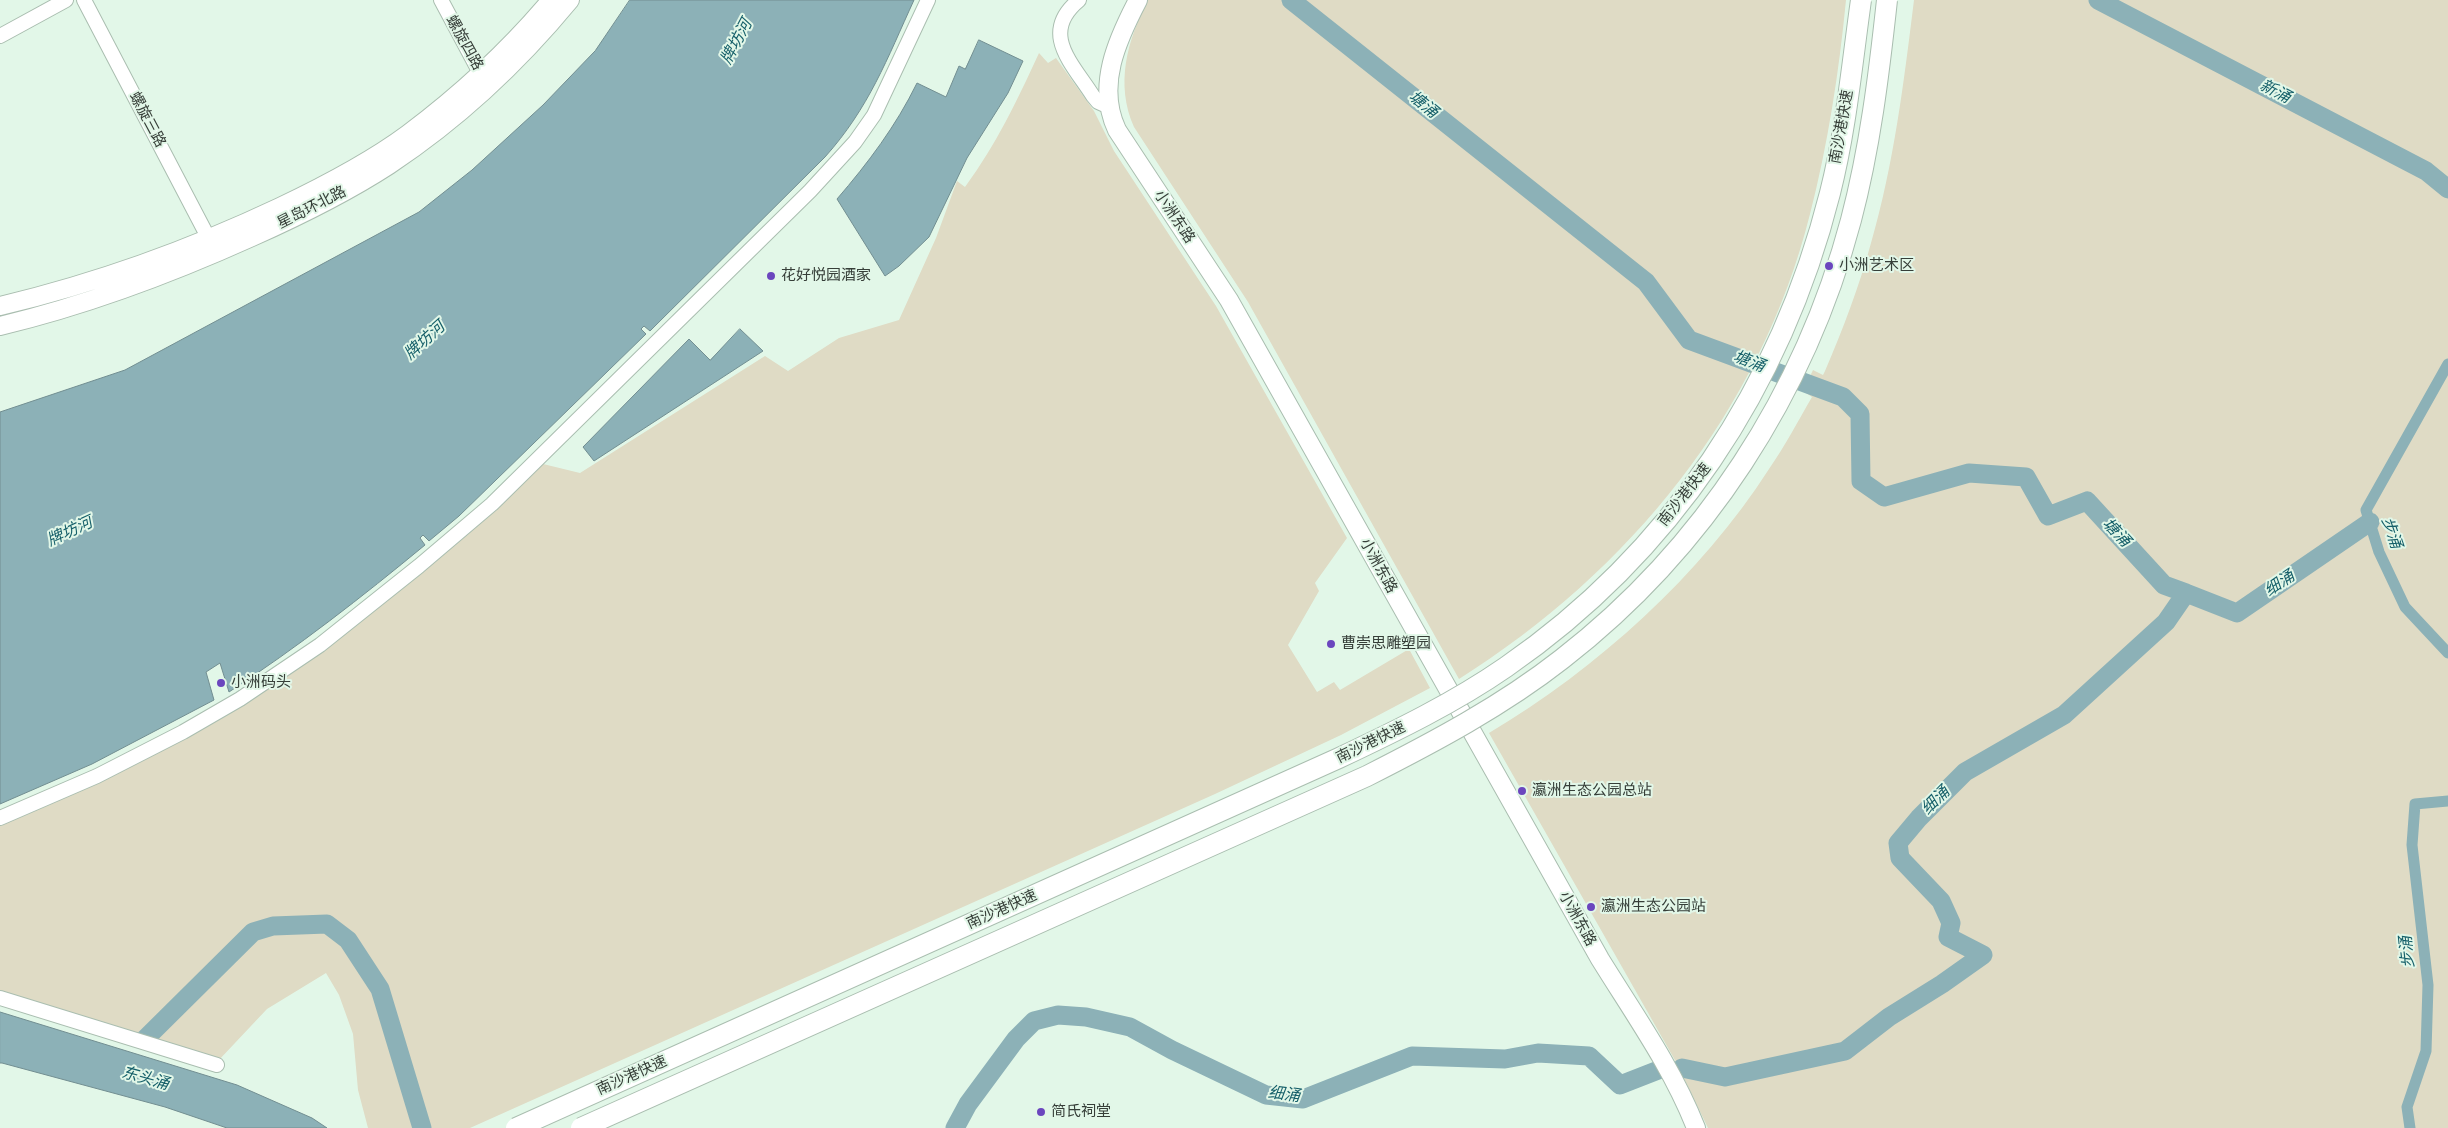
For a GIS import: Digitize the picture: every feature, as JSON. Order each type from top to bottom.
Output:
[{"type":"highway","name":"南沙港快速","points":[[516,1128],[1339,758],[1464,693],[1505,668],[1566,620],[1625,567],[1673,513],[1700,479],[1743,412],[1782,337],[1805,279],[1831,190],[1840,148],[1861,0]]},
{"type":"highway","name":"南沙港快速","points":[[581,1128],[1367,776],[1454,730],[1499,703],[1561,660],[1593,634],[1661,569],[1711,509],[1752,449],[1791,381],[1830,287],[1851,220],[1872,118],[1887,0]]},
{"type":"main road","name":"星岛环北路","points":[[0,326],[135,287],[300,215],[389,165],[464,108],[519,36],[551,0]]},
{"type":"main road","name":"星岛环北路","points":[[0,306],[89,283],[209,239],[352,170],[407,135],[485,79],[536,39],[570,0]]},
{"type":"main road","name":"小洲东路","points":[[1138,0],[1123,28],[1115,52],[1109,85],[1109,107],[1114,122],[1123,140],[1229,300],[1600,959],[1662,1060],[1696,1128]]},
{"type":"street","points":[[0,36],[66,0]]},
{"type":"street","name":"螺旋三路","points":[[84,0],[209,239]]},
{"type":"street","name":"螺旋四路","points":[[441,0],[485,79]]},
{"type":"street","points":[[0,818],[97,776],[240,699],[320,645],[468,526],[810,190],[855,142],[883,99],[928,0]]},
{"type":"street","points":[[1078,0],[1063,17],[1059,28],[1060,43],[1093,96],[1098,102],[1109,107]]},
{"type":"street","points":[[0,998],[217,1065]]},
{"type":"shaded area","points":[[1148,0],[1846,0],[1832,108],[1810,214],[1788,286],[1758,355],[1722,420],[1680,480],[1632,537],[1579,589],[1521,636],[1459,679],[1248,302],[1134,127],[1125,95],[1126,63],[1134,31]]},
{"type":"shaded area","points":[[1914,0],[2448,0],[2448,1128],[1708,1128],[1676,1062],[1489,733],[1569,679],[1607,649],[1644,617],[1679,582],[1742,508],[1775,460],[1812,397],[1803,391],[1813,370],[1823,375],[1832,355],[1856,292],[1879,213],[1892,153]]},
{"type":"shaded area","points":[[1039,53],[1048,63],[1056,58],[1094,111],[1114,151],[1216,306],[1347,538],[1315,583],[1319,591],[1288,645],[1317,692],[1334,682],[1340,690],[1409,649],[1430,688],[1341,735],[1215,794],[470,1128],[368,1128],[358,1090],[353,1034],[339,995],[326,973],[267,1009],[218,1061],[0,995],[0,822],[231,709],[539,463],[580,473],[765,356],[788,371],[839,338],[899,320],[936,238],[957,181],[965,187],[987,155],[1014,106]]},
{"type":"water","name":"牌坊河","points":[[630,0],[914,0],[876,82],[854,120],[825,157],[650,331],[644,326],[641,329],[646,334],[459,516],[429,541],[423,535],[420,538],[425,545],[305,639],[229,692],[220,663],[206,672],[214,700],[92,764],[0,804],[0,412],[125,370],[419,212],[472,170],[543,105],[595,51]]},
{"type":"water","points":[[979,40],[1023,61],[1008,93],[967,158],[929,237],[899,266],[885,276],[837,199],[881,144],[917,83],[946,97],[959,66],[965,69]]},
{"type":"water","points":[[740,329],[763,351],[594,461],[583,447],[689,339],[710,360]]},
{"type":"water","name":"东头涌","points":[[0,1012],[237,1085],[312,1118],[327,1128],[227,1128],[165,1107],[0,1063]]},
{"type":"waterway","name":"塘涌","points":[[1291,0],[1646,282],[1689,340],[1843,397],[1860,414],[1861,481],[1884,497],[1969,473],[2026,477],[2048,516],[2087,501],[2164,585],[2186,593]]},
{"type":"waterway","name":"新涌","points":[[2098,0],[2426,171],[2448,189]]},
{"type":"waterway","name":"步涌","points":[[2448,364],[2366,510],[2379,552],[2405,607],[2448,653]]},
{"type":"waterway","name":"细涌","points":[[1682,1068],[1725,1077],[1845,1051],[1889,1017],[1942,984],[1983,955],[1948,937],[1951,923],[1941,901],[1900,858],[1898,843],[1919,818],[1965,772],[2064,715],[2166,622],[2186,593],[2237,613],[2370,522]]},
{"type":"waterway","name":"步涌","points":[[2410,1128],[2407,1107],[2426,1051],[2428,985],[2412,845],[2415,804],[2448,801]]},
{"type":"waterway","points":[[144,1040],[253,932],[273,926],[327,924],[348,940],[380,989],[422,1128]]},
{"type":"waterway","name":"细涌","points":[[955,1128],[968,1104],[1016,1039],[1034,1021],[1058,1015],[1086,1017],[1130,1027],[1172,1050],[1266,1095],[1303,1099],[1412,1056],[1505,1059],[1538,1053],[1589,1056],[1620,1085],[1661,1069]]},
{"type":"place","name":"小洲艺术区","points":[[1829,266]]},
{"type":"place","name":"花好悦园酒家","points":[[771,276]]},
{"type":"place","name":"曹崇思雕塑园","points":[[1331,644]]},
{"type":"place","name":"小洲码头","points":[[221,683]]},
{"type":"place","name":"瀛洲生态公园总站","points":[[1522,791]]},
{"type":"place","name":"瀛洲生态公园站","points":[[1591,907]]},
{"type":"place","name":"简氏祠堂","points":[[1041,1112]]}]
